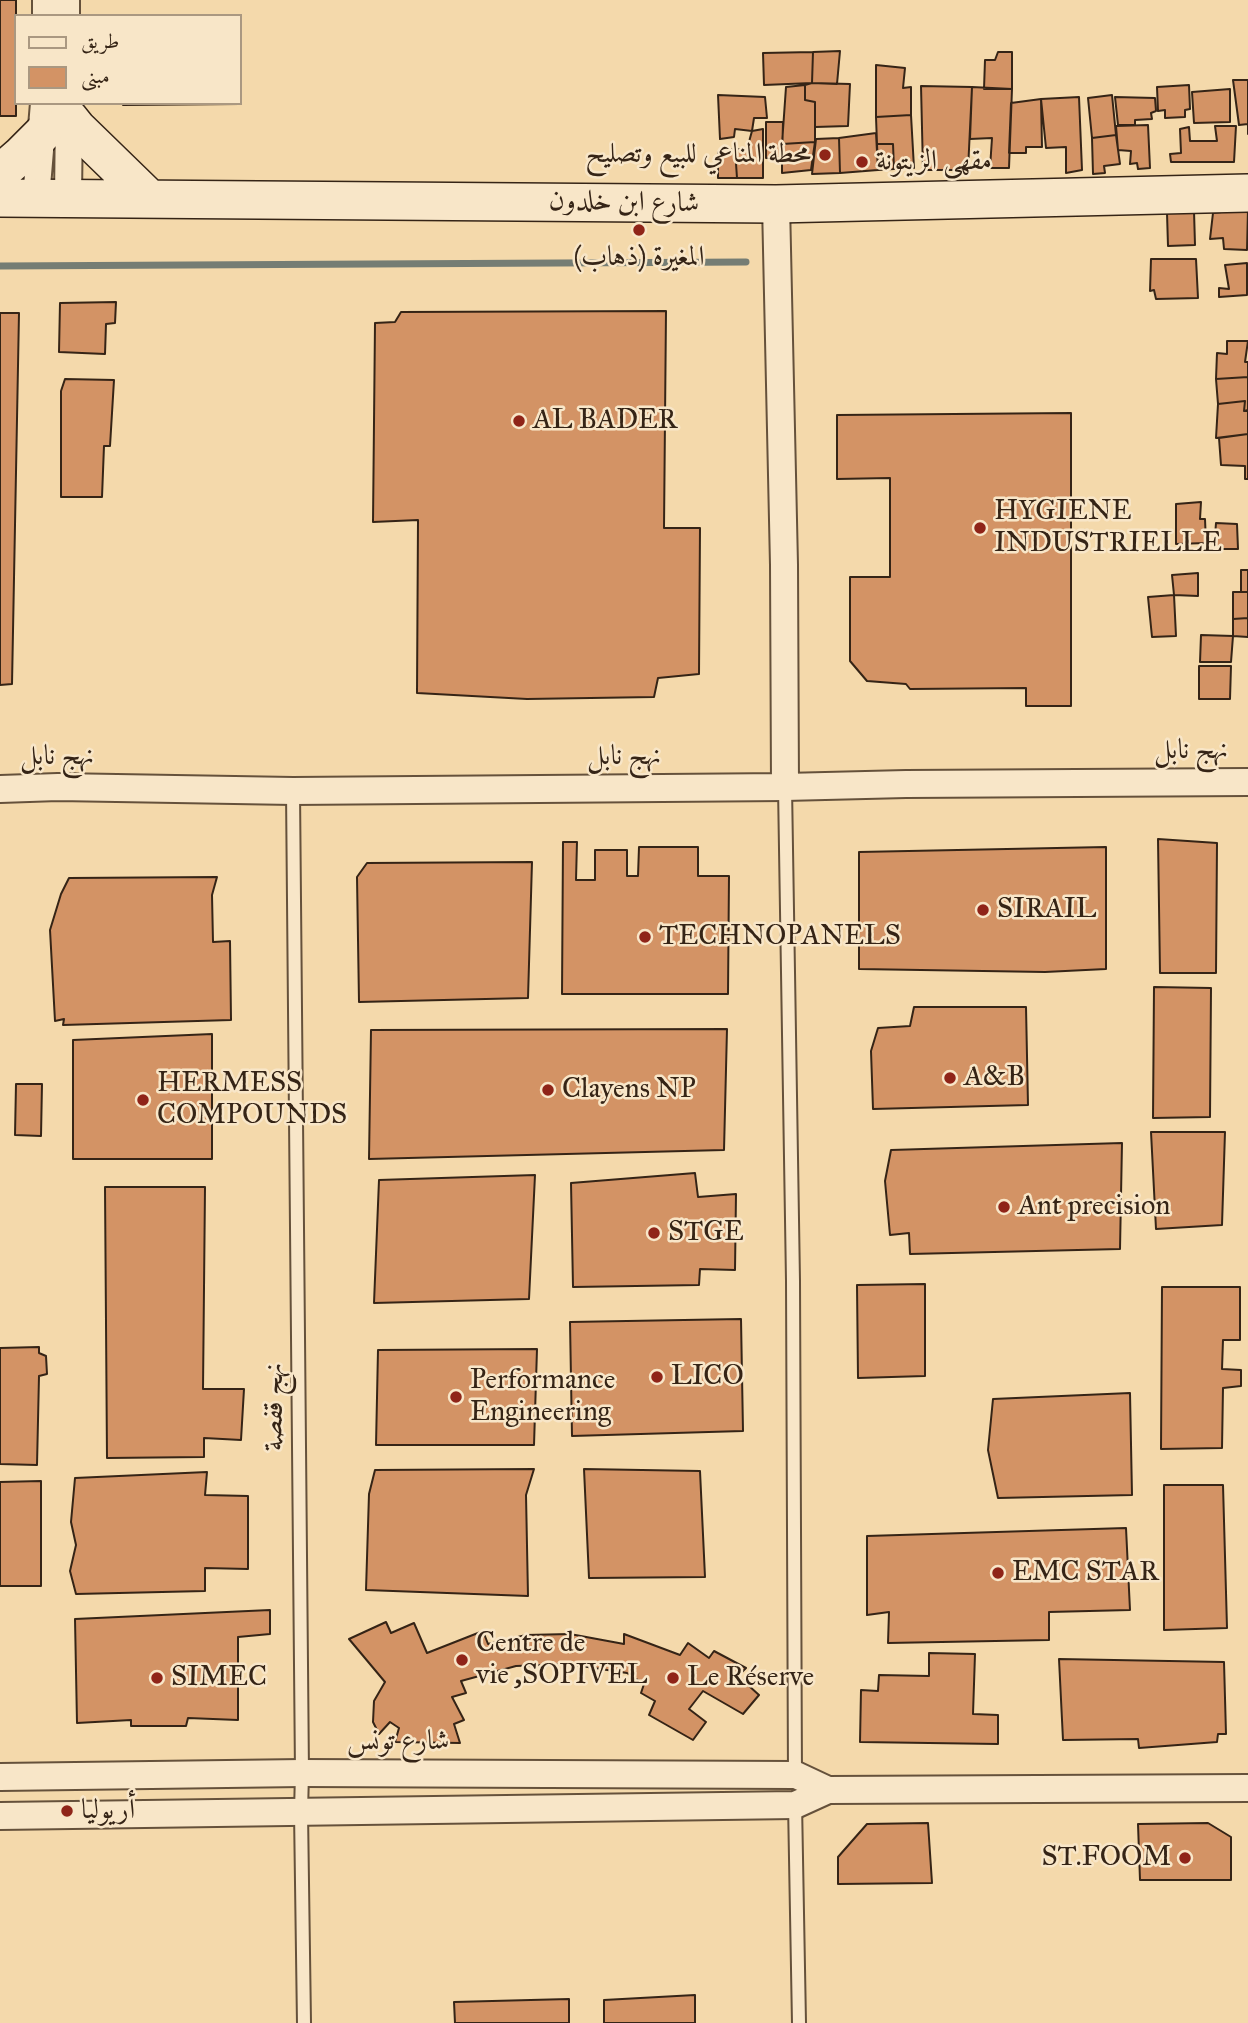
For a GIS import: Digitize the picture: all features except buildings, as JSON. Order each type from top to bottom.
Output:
[{"type":"street","points":[[0,173],[21,155],[56,114]]},
{"type":"street","points":[[35,198],[56,114]]},
{"type":"street","points":[[56,114],[86,138],[149,198]]},
{"type":"street","name":"شارع ابن خلدون","points":[[35,198],[776,204],[1248,192]]},
{"type":"street","points":[[776,204],[784,565],[785,788]]},
{"type":"street","name":"نهج نابل","points":[[0,789],[58,787],[293,791],[1248,782]]},
{"type":"street","name":"شارع تونس","points":[[0,1777],[302,1773],[796,1775]]},
{"type":"street","points":[[796,1775],[828,1790]]},
{"type":"street","points":[[0,1816],[795,1805],[828,1790],[1248,1788]]},
{"type":"lane","points":[[785,788],[793,1281],[795,1805],[799,2023]]},
{"type":"lane","name":"نهج قفصة","points":[[293,791],[302,1773],[300,1811],[304,2023]]},
{"type":"waterway","points":[[0,266],[746,262]]},
{"type":"place","name":"محطة المناعي للبيع وتصليح","points":[[825,155]]},
{"type":"place","name":"مقهى الزيتونة","points":[[862,162]]},
{"type":"place","name":"المغيرة (ذهاب)","points":[[639,230]]},
{"type":"place","name":"AL BADER","points":[[519,421]]},
{"type":"place","name":"HYGIENE INDUSTRIELLE","points":[[980,528]]},
{"type":"place","name":"SIRAIL","points":[[983,910]]},
{"type":"place","name":"TECHNOPANELS","points":[[645,937]]},
{"type":"place","name":"A&B","points":[[950,1078]]},
{"type":"place","name":"Clayens NP","points":[[548,1090]]},
{"type":"place","name":"HERMESS COMPOUNDS","points":[[143,1100]]},
{"type":"place","name":"Ant precision","points":[[1004,1207]]},
{"type":"place","name":"STGE","points":[[654,1233]]},
{"type":"place","name":"LICO","points":[[657,1377]]},
{"type":"place","name":"Performance Engineering","points":[[456,1397]]},
{"type":"place","name":"EMC STAR","points":[[998,1573]]},
{"type":"place","name":"Centre de vie ,SOPIVEL","points":[[462,1660]]},
{"type":"place","name":"SIMEC","points":[[157,1678]]},
{"type":"place","name":"Le Réserve","points":[[673,1678]]},
{"type":"place","name":"أريوليا","points":[[67,1811]]},
{"type":"place","name":"ST.FOOM","points":[[1185,1858]]}]
